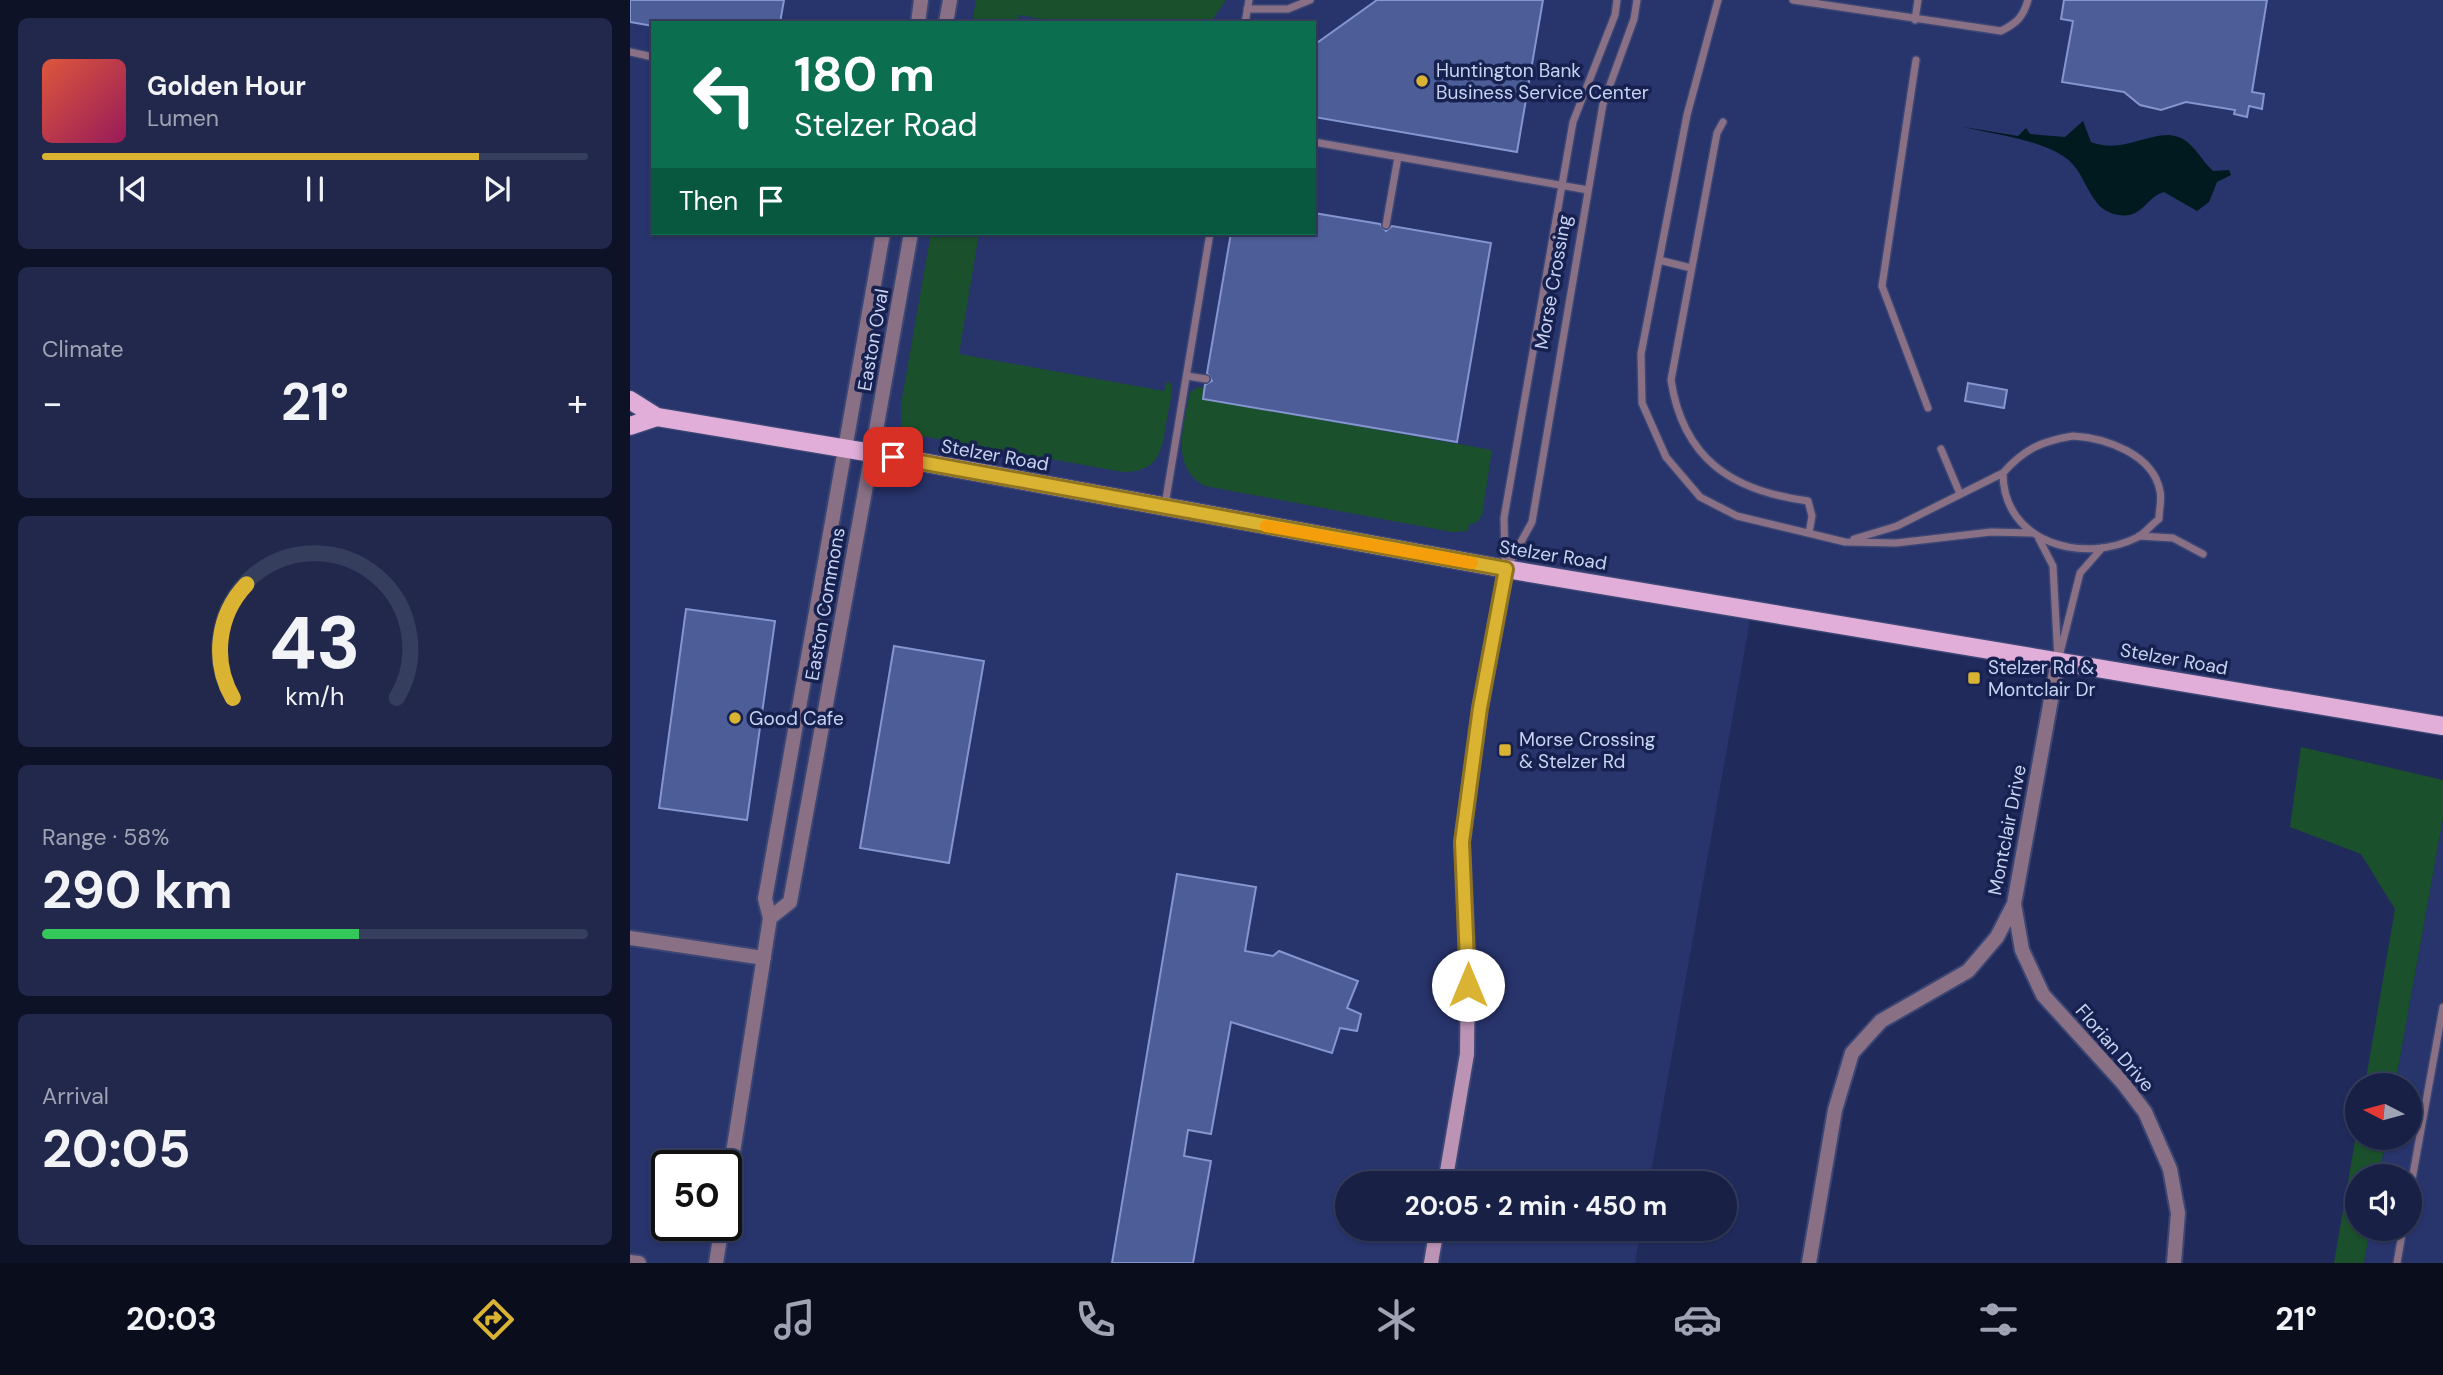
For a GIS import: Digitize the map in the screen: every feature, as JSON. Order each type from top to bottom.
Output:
[{"type":"main road","name":"Stelzer Road","points":[[630,400],[657,418],[872,453],[1506,569],[2443,726]]},
{"type":"main road","name":"Stelzer Road","points":[[630,426],[657,418]]},
{"type":"main road","name":"Morse Crossing","points":[[1447,1171],[1466,1054],[1468,962],[1462,842],[1480,708],[1506,569]]},
{"type":"main road","points":[[1432,1263],[1435,1241]]},
{"type":"street","points":[[918,21],[921,0]]},
{"type":"street","points":[[946,21],[950,0]]},
{"type":"street","name":"Easton Oval","points":[[845,449],[883,235]]},
{"type":"street","name":"Easton Oval","points":[[872,453],[911,235]]},
{"type":"street","name":"Easton Commons","points":[[733,1150],[770,918],[765,900],[845,449]]},
{"type":"street","name":"Easton Commons","points":[[770,918],[790,902],[872,453]]},
{"type":"street","name":"Montclair Drive","points":[[1809,1263],[1835,1111],[1852,1053],[1881,1021],[1968,971],[1997,937],[2014,904],[2058,661]]},
{"type":"street","name":"Florian Drive","points":[[2014,904],[2022,950],[2043,995],[2123,1083],[2145,1112],[2170,1168],[2178,1213],[2174,1263]]},
{"type":"street","points":[[630,938],[764,958]]},
{"type":"street","points":[[716,1263],[719,1241]]},
{"type":"street","points":[[630,1262],[639,1263]]},
{"type":"lane","points":[[1245,21],[1249,0]]},
{"type":"lane","points":[[1247,9],[1287,9],[1310,0]]},
{"type":"lane","name":"Morse Crossing","points":[[1506,569],[1504,519],[1573,122],[1615,15],[1617,0]]},
{"type":"lane","name":"Morse Crossing","points":[[1506,569],[1532,522],[1603,104],[1634,19],[1637,0]]},
{"type":"lane","points":[[1718,0],[1687,115],[1641,354],[1642,403],[1666,457],[1700,497],[1737,516],[1845,542],[1896,543],[1991,531],[2031,533]]},
{"type":"lane","points":[[1793,0],[2001,31],[2016,24],[2024,13],[2028,0]]},
{"type":"lane","points":[[1915,20],[1918,0]]},
{"type":"lane","points":[[630,52],[651,57]]},
{"type":"lane","points":[[1916,60],[1882,286],[1928,408]]},
{"type":"lane","points":[[1723,122],[1717,132],[1671,380],[1683,427],[1697,450],[1717,469],[1740,483],[1808,501],[1812,516],[1809,533]]},
{"type":"lane","points":[[1316,142],[1588,190]]},
{"type":"lane","points":[[1386,225],[1398,157]]},
{"type":"lane","points":[[1165,507],[1210,235]]},
{"type":"lane","points":[[1659,260],[1691,268]]},
{"type":"lane","points":[[1186,376],[1206,379]]},
{"type":"lane","points":[[1845,542],[1897,526],[2003,473],[2020,453],[2036,444],[2073,436],[2096,438],[2115,445],[2145,465],[2157,480],[2161,494],[2159,519],[2139,536]]},
{"type":"lane","points":[[1941,449],[1960,494]]},
{"type":"lane","points":[[2003,473],[2007,502],[2017,520],[2039,539],[2070,546],[2102,548],[2139,536],[2173,538],[2203,554]]},
{"type":"lane","points":[[2039,539],[2053,566],[2058,661]]},
{"type":"lane","points":[[2058,661],[2080,573],[2102,548]]},
{"type":"lane","points":[[2415,1164],[2443,1007]]},
{"type":"lane","points":[[2397,1263],[2401,1241]]},
{"type":"shaded area","points":[[630,0],[2443,0],[2443,726],[1752,609],[1651,1171],[1335,1171],[1335,1241],[1639,1241],[1635,1263],[630,1263]]},
{"type":"shaded area","points":[[2083,121],[2091,142],[2104,145],[2173,135],[2192,146],[2213,171],[2229,170],[2231,175],[2217,182],[2209,202],[2197,211],[2164,192],[2139,211],[2119,215],[2101,207],[2073,165],[2056,152],[2031,142],[1964,127],[2018,136],[2026,128],[2030,134],[2065,137]]},
{"type":"shaded area","points":[[2443,818],[2443,1263],[2364,1263],[2368,1241],[2422,1241],[2422,1164],[2381,1164],[2384,1150],[2422,1150],[2422,1073],[2397,1073]]},
{"type":"green space","points":[[976,0],[1226,0],[1211,21],[1052,21],[1019,15],[1018,21],[972,21]]},
{"type":"green space","points":[[931,235],[979,235],[959,354],[1164,391],[1167,381],[1171,384],[1163,440],[1157,457],[1145,468],[1123,472],[916,435],[901,427],[901,404]]},
{"type":"green space","points":[[1199,387],[1204,388],[1203,399],[1492,450],[1482,515],[1476,523],[1469,524],[1468,531],[1452,532],[1205,486],[1194,478],[1187,468],[1182,444],[1190,392]]},
{"type":"green space","points":[[2301,747],[2443,780],[2443,818],[2397,1073],[2367,1073],[2395,909],[2361,854],[2290,827]]},
{"type":"green space","points":[[2353,1150],[2384,1150],[2381,1164],[2351,1164]]},
{"type":"green space","points":[[2345,1199],[2345,1241],[2368,1241],[2364,1263],[2334,1263]]},
{"type":"building","points":[[630,0],[784,0],[780,21],[651,21],[651,26],[630,22]]},
{"type":"building","name":"Huntington Bank Business Service Center","points":[[1377,0],[1543,0],[1517,152],[1316,117],[1316,44]]},
{"type":"building","points":[[2064,0],[2267,0],[2252,92],[2264,94],[2262,109],[2249,106],[2247,117],[2234,114],[2235,110],[2186,102],[2161,110],[2140,105],[2124,92],[2062,82],[2073,21],[2061,19]]},
{"type":"building","points":[[1316,213],[1380,224],[1386,231],[1392,226],[1491,243],[1457,442],[1203,399],[1205,385],[1212,381],[1207,373],[1231,235],[1316,235]]},
{"type":"building","points":[[1968,383],[2007,390],[2004,408],[1965,401]]},
{"type":"building","points":[[686,609],[775,621],[747,820],[659,808]]},
{"type":"building","points":[[894,646],[984,661],[949,863],[860,848]]},
{"type":"building","points":[[1177,874],[1256,887],[1245,951],[1273,956],[1279,951],[1358,981],[1347,1008],[1361,1014],[1357,1031],[1340,1028],[1332,1053],[1231,1022],[1211,1134],[1188,1130],[1184,1156],[1211,1161],[1193,1263],[1112,1263]]},
{"type":"slow traffic","points":[[1266,526],[1472,563]]},
{"type":"place","name":"Huntington Bank Business Service Center","points":[[1422,81]]},
{"type":"place","name":"Stelzer Rd & Montclair Dr","points":[[1974,678]]},
{"type":"place","name":"Good Cafe","points":[[735,718]]},
{"type":"place","name":"Morse Crossing & Stelzer Rd","points":[[1505,750]]},
{"type":"route","points":[[893,457],[1506,569],[1480,708],[1462,842],[1468,985]]}]
